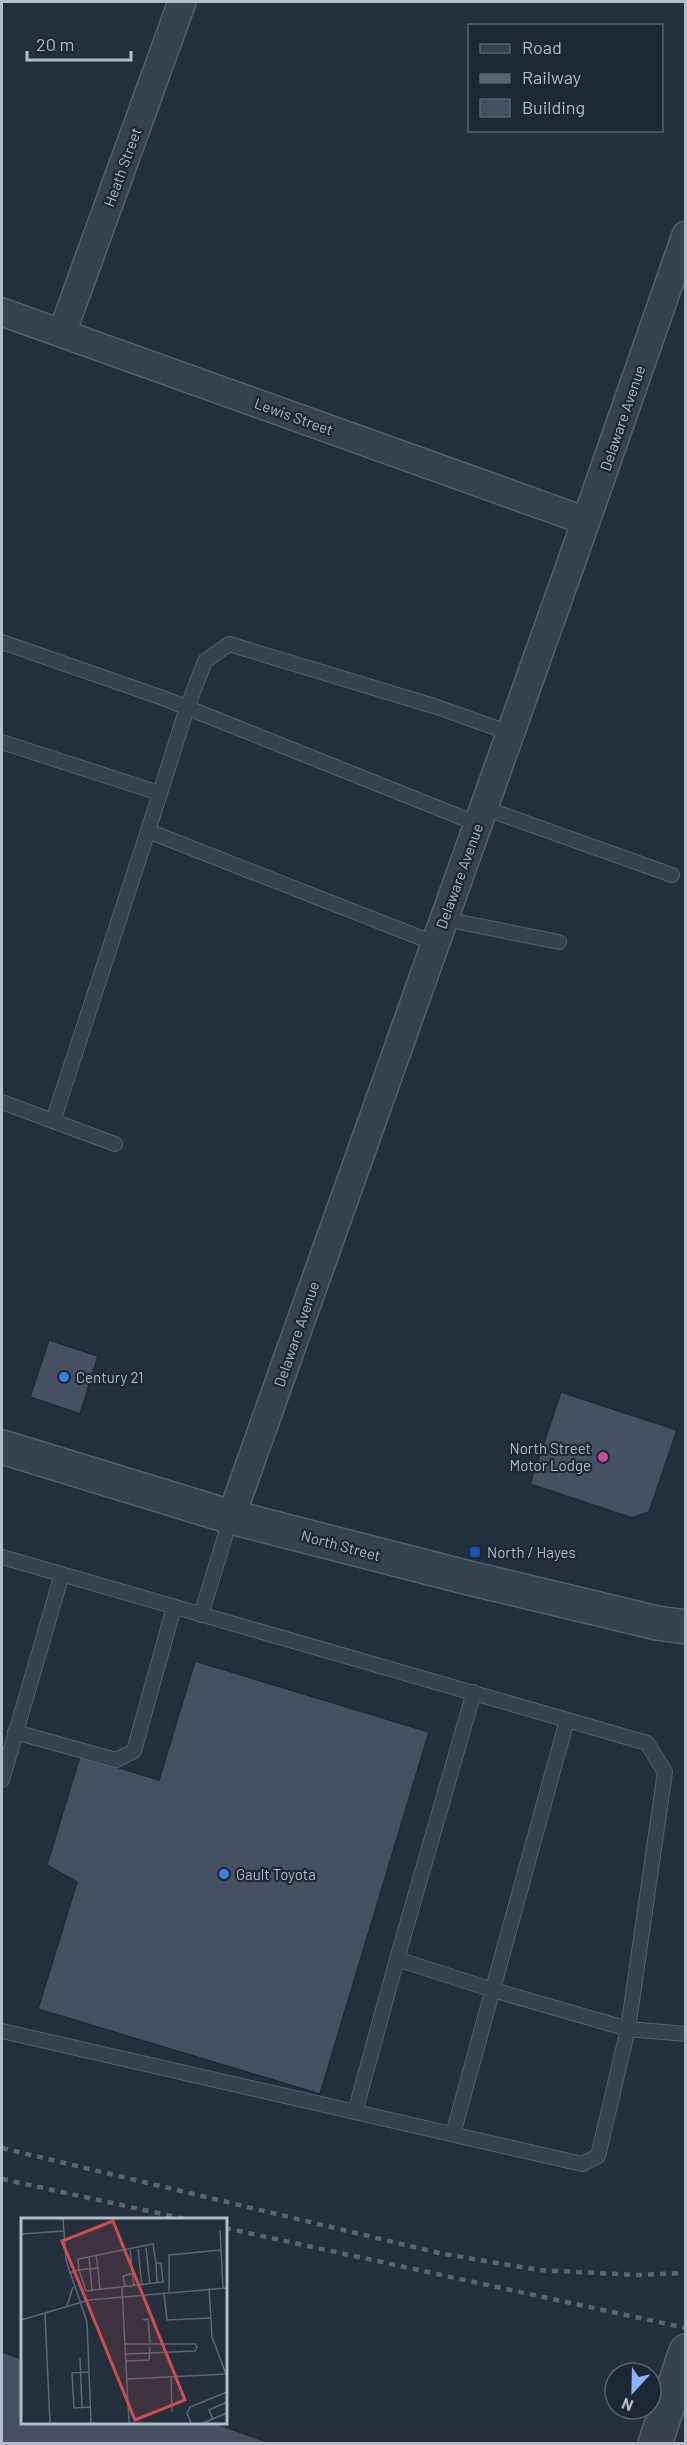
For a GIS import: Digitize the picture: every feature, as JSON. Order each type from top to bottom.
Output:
[{"type":"street","name":"Heath Street","points":[[63,333],[182,2]]},
{"type":"street","name":"Delaware Avenue","points":[[231,1517],[686,235]]},
{"type":"street","name":"Lewis Street","points":[[2,312],[586,521]]},
{"type":"street","name":"North Street","points":[[2,1447],[231,1517],[469,1578],[657,1623],[686,1627]]},
{"type":"street","points":[[655,2444],[686,2351]]},
{"type":"lane","points":[[2,642],[481,816],[672,876]]},
{"type":"lane","points":[[54,1121],[159,793],[205,662],[229,644],[437,707],[510,733]]},
{"type":"lane","points":[[2,742],[159,793]]},
{"type":"lane","points":[[148,831],[439,931],[559,942]]},
{"type":"lane","points":[[2,1102],[116,1144]]},
{"type":"lane","points":[[201,1615],[231,1517]]},
{"type":"lane","points":[[2,1557],[647,1743],[666,1772],[628,2028],[598,2156],[582,2164],[2,2031]]},
{"type":"lane","points":[[2,1780],[62,1575]]},
{"type":"lane","points":[[15,1732],[116,1760],[134,1751],[174,1607]]},
{"type":"lane","points":[[355,2112],[474,1692]]},
{"type":"lane","points":[[453,2134],[567,1720]]},
{"type":"lane","points":[[397,1959],[493,1990],[628,2028],[686,2034]]},
{"type":"building","name":"Century 21","points":[[49,1340],[98,1356],[80,1414],[30,1397]]},
{"type":"building","name":"North Street Motor Lodge","points":[[561,1392],[677,1430],[649,1512],[632,1518],[530,1484]]},
{"type":"building","name":"Gault Toyota","points":[[195,1661],[429,1732],[320,2094],[38,2009],[77,1882],[47,1865],[80,1756],[159,1780]]},
{"type":"building","points":[[2,2352],[21,2359],[21,2424],[217,2424],[273,2444],[2,2444]]},
{"type":"railway","points":[[2,2148],[439,2253],[538,2270],[637,2275],[686,2273]]},
{"type":"railway","points":[[2,2179],[181,2218]]},
{"type":"railway","points":[[226,2228],[686,2328]]},
{"type":"place","name":"Century 21","points":[[64,1377]]},
{"type":"place","name":"North Street Motor Lodge","points":[[603,1457]]},
{"type":"place","name":"North / Hayes","points":[[475,1552]]},
{"type":"place","name":"Gault Toyota","points":[[224,1874]]}]
